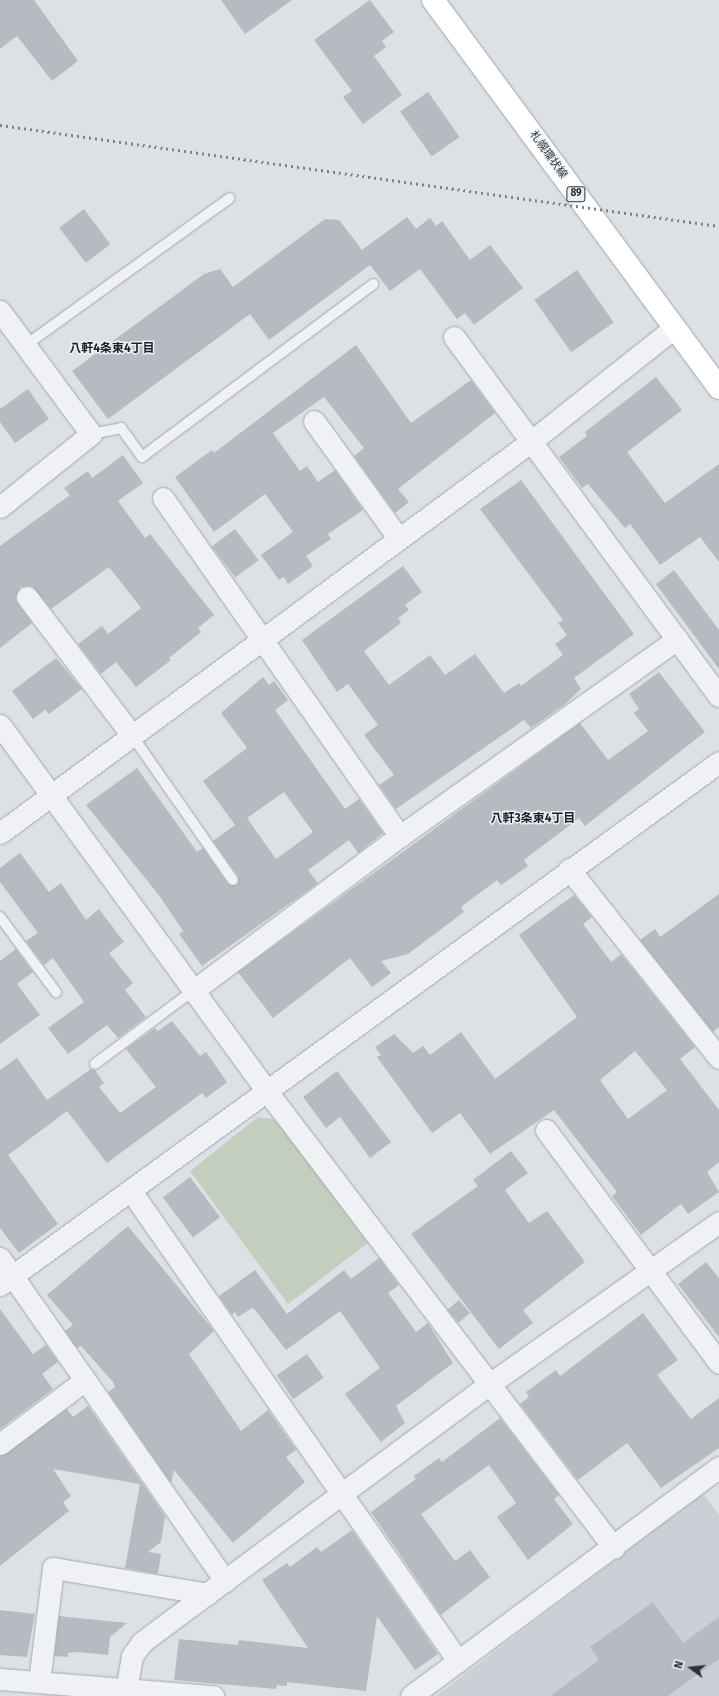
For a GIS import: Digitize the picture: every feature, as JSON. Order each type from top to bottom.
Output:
[{"type":"main road","name":"札幌環状線","points":[[433,0],[719,388]]},
{"type":"street","points":[[0,310],[91,434],[0,507]]},
{"type":"street","points":[[0,832],[51,798],[131,734],[263,641],[534,440],[674,328]]},
{"type":"street","points":[[454,337],[534,440],[719,696]]},
{"type":"street","points":[[314,421],[399,539]]},
{"type":"street","points":[[163,498],[400,836]]},
{"type":"street","points":[[27,597],[131,734]]},
{"type":"street","points":[[194,990],[400,836],[677,639]]},
{"type":"street","points":[[0,725],[51,798],[194,990],[266,1090],[488,1385],[614,1548]]},
{"type":"street","points":[[6,1280],[131,1191],[266,1090],[569,869],[719,762]]},
{"type":"street","points":[[569,869],[719,1058]]},
{"type":"street","points":[[546,1130],[653,1270],[719,1363]]},
{"type":"street","points":[[131,1191],[458,1661]]},
{"type":"street","points":[[127,1692],[135,1649],[342,1496],[488,1385],[719,1222]]},
{"type":"street","points":[[0,1258],[6,1280],[84,1381],[226,1581]]},
{"type":"street","points":[[0,1444],[84,1381]]},
{"type":"street","points":[[411,1696],[614,1548],[719,1467]]},
{"type":"street","points":[[39,1682],[53,1568],[208,1594]]},
{"type":"street","points":[[0,1679],[127,1692],[213,1696]]},
{"type":"lane","points":[[26,345],[230,198]]},
{"type":"lane","points":[[91,434],[121,428],[142,457],[373,284]]},
{"type":"lane","points":[[131,734],[233,880]]},
{"type":"lane","points":[[0,917],[56,992]]},
{"type":"lane","points":[[95,1064],[194,990]]},
{"type":"shaded area","points":[[703,1493],[719,1515],[719,1696],[436,1696]]},
{"type":"green space","points":[[258,1117],[277,1120],[368,1243],[288,1304],[190,1171]]},
{"type":"building","points":[[0,0],[34,0],[78,61],[52,81],[17,36],[0,49]]},
{"type":"building","points":[[221,0],[292,0],[245,34]]},
{"type":"building","points":[[370,0],[394,32],[382,41],[386,47],[374,56],[402,95],[363,124],[343,97],[352,91],[314,40]]},
{"type":"building","points":[[428,92],[460,137],[432,157],[400,112]]},
{"type":"building","points":[[84,209],[110,244],[86,263],[59,228]]},
{"type":"building","points":[[407,217],[416,229],[430,218],[436,226],[442,221],[470,260],[490,245],[523,288],[474,325],[465,313],[457,319],[420,269],[390,291],[370,265],[269,340],[250,314],[108,419],[72,371],[204,274],[220,269],[233,287],[325,219],[339,220],[362,250]]},
{"type":"building","points":[[577,270],[614,322],[571,352],[534,300]]},
{"type":"building","points":[[356,345],[411,423],[471,380],[495,413],[398,489],[409,502],[395,513],[354,456],[364,448],[324,397],[273,433],[300,471],[307,466],[318,482],[335,470],[363,510],[328,534],[331,539],[306,556],[313,566],[288,584],[284,577],[279,580],[261,555],[293,532],[265,494],[214,532],[175,477],[212,450],[214,453]]},
{"type":"building","points":[[656,377],[682,410],[627,452],[665,503],[719,464],[719,562],[700,537],[660,565],[630,524],[625,528],[588,484],[582,488],[559,457],[587,436],[585,432]]},
{"type":"building","points":[[28,389],[49,419],[15,443],[0,422],[0,409]]},
{"type":"building","points":[[123,455],[143,483],[118,501],[145,538],[150,534],[214,615],[198,628],[201,632],[169,658],[171,660],[136,687],[116,662],[101,674],[78,644],[102,626],[108,634],[141,608],[109,567],[51,609],[32,586],[20,587],[15,599],[32,623],[0,648],[0,546],[70,495],[64,488],[88,471],[92,478]]},
{"type":"building","points":[[521,480],[634,634],[574,678],[581,689],[565,704],[531,728],[524,720],[396,809],[379,785],[394,775],[364,735],[378,725],[348,684],[337,692],[302,640],[403,566],[422,592],[405,605],[409,610],[398,618],[401,623],[364,651],[389,685],[430,655],[445,675],[475,654],[504,693],[519,683],[521,686],[563,655],[555,644],[567,635],[558,623],[563,620],[480,509]]},
{"type":"building","points":[[235,529],[258,560],[235,578],[212,546]]},
{"type":"building","points":[[674,570],[719,630],[719,669],[656,584]]},
{"type":"building","points":[[56,658],[82,689],[49,714],[45,710],[33,719],[12,691]]},
{"type":"building","points":[[659,672],[705,732],[585,826],[579,818],[524,860],[528,866],[501,885],[497,880],[461,907],[464,912],[408,954],[381,961],[391,973],[372,987],[350,958],[273,1018],[238,972],[580,723],[608,760],[648,731],[634,713],[639,709],[629,694]]},
{"type":"building","points":[[263,677],[269,685],[274,681],[288,700],[275,710],[345,809],[359,799],[383,833],[358,853],[349,840],[308,870],[318,883],[202,966],[179,934],[183,931],[158,894],[86,805],[137,768],[197,852],[203,848],[228,884],[237,885],[238,876],[213,841],[235,825],[203,781],[247,748],[221,713]],"holes":[[[284,792],[313,832],[276,859],[247,818]]]},
{"type":"building","points":[[20,853],[49,892],[61,883],[86,920],[99,909],[124,942],[109,953],[133,983],[125,990],[146,1017],[118,1038],[107,1025],[68,1054],[48,1028],[84,1002],[53,958],[44,965],[26,941],[38,933],[0,882],[0,868]]},
{"type":"building","points":[[719,894],[719,1027],[713,1032],[640,940],[655,929],[660,937]]},
{"type":"building","points":[[574,895],[592,917],[583,924],[611,962],[621,954],[695,1047],[680,1059],[719,1110],[719,1162],[707,1172],[719,1192],[688,1214],[681,1204],[641,1235],[612,1196],[617,1192],[554,1110],[490,1154],[460,1113],[432,1133],[377,1057],[381,1055],[375,1047],[394,1034],[413,1053],[423,1046],[430,1055],[461,1032],[495,1079],[577,1017],[519,935]],"holes":[[[635,1051],[667,1090],[628,1119],[600,1080]]]},
{"type":"building","points":[[16,949],[33,972],[17,984],[40,1015],[0,1044],[0,961]]},
{"type":"building","points":[[172,1021],[200,1056],[206,1052],[227,1082],[206,1098],[202,1093],[107,1163],[67,1111],[8,1155],[58,1224],[19,1253],[0,1228],[0,1070],[17,1058],[47,1100],[91,1069],[95,1070],[104,1083],[99,1087],[120,1113],[156,1087],[126,1049],[155,1028],[158,1031]]},
{"type":"building","points":[[337,1071],[391,1142],[370,1158],[340,1117],[326,1128],[303,1097]]},
{"type":"building","points":[[511,1151],[528,1173],[505,1190],[529,1223],[547,1211],[585,1262],[523,1310],[533,1323],[499,1349],[411,1234],[478,1186],[473,1180]]},
{"type":"building","points":[[190,1177],[220,1217],[193,1237],[163,1197]]},
{"type":"building","points":[[128,1226],[214,1331],[189,1354],[241,1431],[268,1410],[296,1450],[286,1457],[305,1482],[233,1543],[174,1470],[171,1483],[108,1392],[115,1387],[113,1382],[81,1346],[77,1348],[65,1331],[73,1325],[47,1295]]},
{"type":"building","points":[[379,1258],[399,1285],[388,1293],[416,1332],[428,1323],[453,1363],[396,1406],[405,1423],[381,1442],[345,1394],[380,1368],[340,1311],[286,1350],[255,1310],[252,1308],[238,1317],[235,1312],[232,1315],[219,1296],[255,1270],[287,1314],[344,1270],[351,1279]]},
{"type":"building","points":[[706,1262],[719,1278],[719,1337],[678,1284]]},
{"type":"building","points":[[459,1300],[470,1313],[458,1323],[448,1310]]},
{"type":"building","points":[[0,1309],[33,1354],[46,1345],[58,1362],[42,1374],[53,1389],[0,1429]]},
{"type":"building","points":[[643,1313],[678,1360],[657,1375],[691,1419],[719,1398],[719,1448],[661,1488],[627,1443],[578,1480],[520,1404],[529,1397],[526,1392],[556,1370],[560,1376]]},
{"type":"building","points":[[307,1354],[324,1378],[293,1399],[277,1375]]},
{"type":"building","points":[[88,1406],[165,1516],[161,1542],[148,1552],[161,1554],[158,1574],[125,1568],[140,1484],[53,1469],[71,1496],[63,1502],[69,1511],[0,1566],[0,1456],[67,1409],[73,1417]]},
{"type":"building","points":[[500,1418],[559,1495],[554,1499],[573,1524],[528,1560],[497,1517],[516,1503],[489,1465],[421,1514],[455,1561],[470,1550],[490,1577],[441,1615],[371,1512],[416,1479],[414,1476],[439,1458],[442,1462]]},
{"type":"building","points":[[352,1530],[438,1654],[415,1670],[377,1616],[366,1691],[287,1682],[287,1686],[277,1685],[276,1689],[174,1680],[179,1639],[238,1645],[239,1640],[308,1648],[262,1580],[287,1563],[290,1567],[317,1547],[321,1552]]},
{"type":"building","points":[[653,1602],[683,1643],[719,1617],[719,1659],[668,1696],[550,1696],[599,1660],[590,1647]]},
{"type":"building","points":[[0,1610],[35,1614],[27,1657],[0,1655]]},
{"type":"building","points":[[59,1616],[127,1623],[110,1637],[108,1655],[76,1652],[68,1653],[68,1657],[54,1656]]},
{"type":"railway","points":[[0,125],[719,226]]},
{"type":"district","name":"八軒4条東4丁目","points":[[112,349]]},
{"type":"district","name":"八軒3条東4丁目","points":[[533,819]]}]
